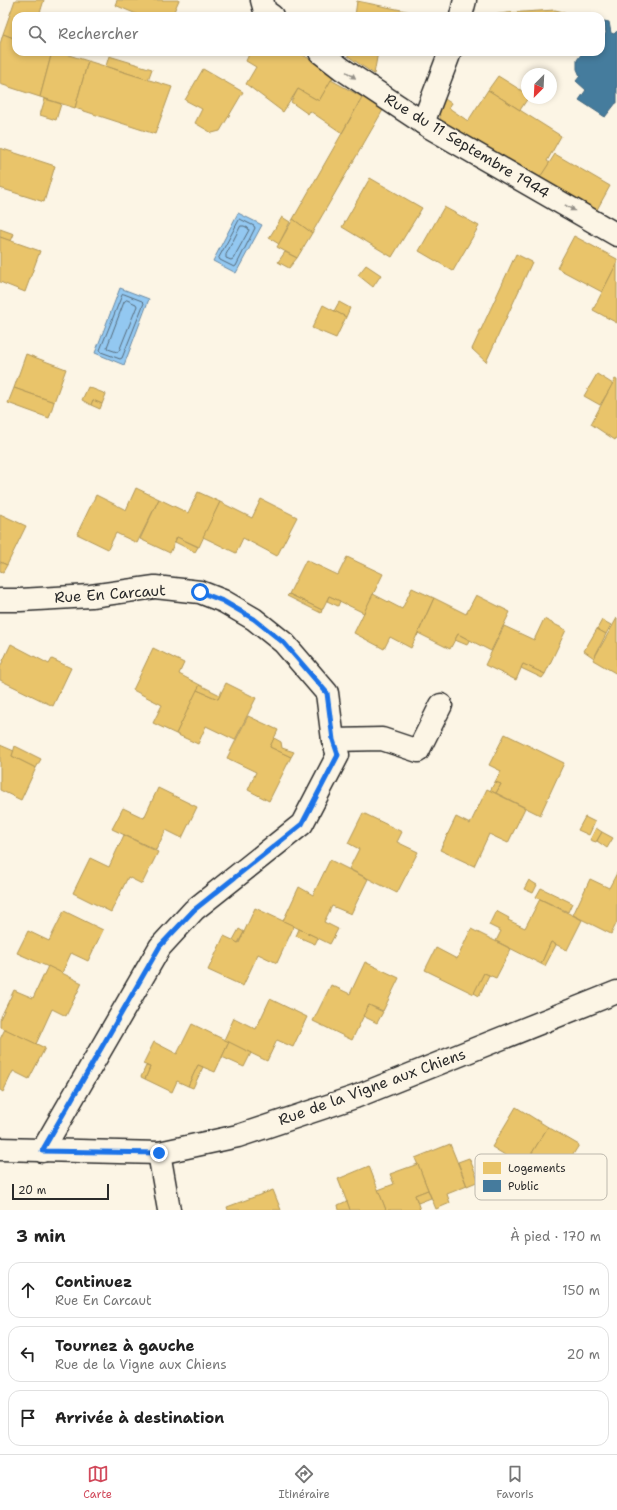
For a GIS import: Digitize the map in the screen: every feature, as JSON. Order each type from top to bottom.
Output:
[{"type":"street","points":[[262,0],[266,12]]},
{"type":"street","points":[[462,12],[465,0]]},
{"type":"street","name":"Rue du 11 Septembre 1944","points":[[325,56],[342,69],[423,123],[617,234]]},
{"type":"street","points":[[423,123],[448,56]]},
{"type":"street","name":"Rue En Carcaut","points":[[0,600],[91,596],[155,587],[200,592],[223,601],[254,619],[284,643],[327,693],[333,740],[338,755],[302,824],[194,910],[160,946],[42,1151]]},
{"type":"street","points":[[333,740],[382,739],[418,751],[441,705]]},
{"type":"street","name":"Rue de la Vigne aux Chiens","points":[[0,1149],[159,1153],[238,1136],[355,1097],[617,992]]},
{"type":"street","points":[[159,1153],[169,1210]]},
{"type":"water","points":[[238,213],[262,225],[236,273],[213,261]]},
{"type":"water","points":[[120,288],[149,299],[124,365],[95,353]]},
{"type":"building: Logements","points":[[15,0],[44,0],[40,12],[12,12],[12,37],[3,34]]},
{"type":"building: Logements","points":[[117,0],[179,0],[174,12],[132,12],[115,5]]},
{"type":"building: Logements","points":[[357,1],[411,12],[356,12]]},
{"type":"building: Logements","points":[[555,10],[564,12],[523,12]]},
{"type":"building: Logements","points":[[3,34],[12,37],[12,56],[51,56],[40,97],[0,84],[0,44]]},
{"type":"building: Logements","points":[[51,56],[72,56],[88,61],[75,108],[40,97]]},
{"type":"building: Logements","points":[[109,56],[152,69],[148,80],[106,66]]},
{"type":"building: Logements","points":[[248,56],[305,56],[335,74],[319,101],[298,89],[283,112],[246,84],[256,67],[246,61]]},
{"type":"building: Logements","points":[[348,56],[377,56],[374,74]]},
{"type":"building: Logements","points":[[88,61],[172,87],[155,134],[75,108]]},
{"type":"building: Logements","points":[[203,69],[243,92],[220,131],[212,133],[195,123],[202,109],[185,100]]},
{"type":"building: Logements","points":[[498,76],[521,90],[521,104],[524,104],[520,110],[488,90]]},
{"type":"building: Logements","points":[[331,80],[362,97],[342,133],[310,111],[308,114],[291,102],[298,89],[319,101]]},
{"type":"building: Logements","points":[[488,90],[561,136],[547,161],[550,163],[537,182],[441,121],[438,108],[443,98],[451,103],[449,108],[468,121]]},
{"type":"building: Logements","points":[[365,93],[383,110],[312,233],[293,219]]},
{"type":"building: Logements","points":[[45,99],[61,104],[56,120],[40,115]]},
{"type":"building: Logements","points":[[0,148],[55,166],[44,202],[0,188]]},
{"type":"building: Logements","points":[[555,154],[610,186],[594,215],[537,182]]},
{"type":"building: Logements","points":[[370,178],[422,208],[392,257],[342,227]]},
{"type":"building: Logements","points":[[444,207],[479,226],[453,271],[419,251]]},
{"type":"building: Logements","points":[[282,217],[290,222],[279,244],[269,238]]},
{"type":"building: Logements","points":[[293,219],[312,233],[297,258],[277,247]]},
{"type":"building: Logements","points":[[0,229],[14,234],[11,241],[0,237]]},
{"type":"building: Logements","points":[[574,236],[617,259],[617,263],[602,292],[557,268]]},
{"type":"building: Logements","points":[[0,237],[40,251],[25,292],[0,282]]},
{"type":"building: Logements","points":[[285,252],[297,258],[289,268],[278,262]]},
{"type":"building: Logements","points":[[516,254],[532,262],[486,362],[472,349]]},
{"type":"building: Logements","points":[[617,263],[617,323],[593,310]]},
{"type":"building: Logements","points":[[366,265],[381,275],[373,287],[358,275]]},
{"type":"building: Logements","points":[[339,302],[350,308],[346,317],[334,311]]},
{"type":"building: Logements","points":[[323,305],[346,317],[336,338],[312,328]]},
{"type":"building: Logements","points":[[26,354],[66,369],[54,402],[14,388]]},
{"type":"building: Logements","points":[[597,374],[613,384],[600,405],[584,396]]},
{"type":"building: Logements","points":[[615,379],[617,380],[617,436],[615,440],[591,424]]},
{"type":"building: Logements","points":[[88,387],[106,394],[102,404],[93,400],[91,405],[82,400]]},
{"type":"building: Logements","points":[[14,388],[54,402],[49,418],[8,403]]},
{"type":"building: Logements","points":[[93,400],[102,404],[100,409],[91,405]]},
{"type":"building: Logements","points":[[136,488],[159,499],[137,543],[116,533],[108,549],[77,534],[96,495],[126,510]]},
{"type":"building: Logements","points":[[198,492],[220,502],[199,547],[177,537],[170,553],[140,539],[159,499],[188,513]]},
{"type":"building: Logements","points":[[261,499],[297,517],[277,556],[243,538],[236,553],[203,537],[220,502],[252,518]]},
{"type":"building: Logements","points":[[0,514],[26,526],[7,565],[0,562]]},
{"type":"building: Logements","points":[[177,537],[198,547],[195,552],[175,542]]},
{"type":"building: Logements","points":[[347,557],[383,574],[364,613],[329,596],[322,610],[289,594],[306,560],[338,575]]},
{"type":"building: Logements","points":[[0,562],[7,565],[3,572],[0,571]]},
{"type":"building: Logements","points":[[412,588],[434,598],[411,648],[390,637],[384,649],[354,633],[373,594],[402,609]]},
{"type":"building: Logements","points":[[289,594],[322,610],[321,613],[287,596]]},
{"type":"building: Logements","points":[[476,595],[510,612],[491,651],[458,634],[450,649],[418,633],[434,598],[466,614]]},
{"type":"building: Logements","points":[[329,596],[340,601],[338,606],[327,601]]},
{"type":"building: Logements","points":[[617,618],[617,674],[593,660]]},
{"type":"building: Logements","points":[[544,619],[566,630],[545,674],[523,664],[516,680],[485,665],[504,626],[534,640]]},
{"type":"building: Logements","points":[[602,620],[611,625],[606,634],[597,629]]},
{"type":"building: Logements","points":[[597,629],[606,634],[594,658],[584,651]]},
{"type":"building: Logements","points":[[458,634],[469,640],[467,645],[455,640]]},
{"type":"building: Logements","points":[[11,644],[49,664],[52,659],[71,668],[53,706],[0,680],[0,667]]},
{"type":"building: Logements","points":[[153,648],[184,663],[179,674],[200,685],[176,734],[153,723],[162,705],[133,690]]},
{"type":"building: Logements","points":[[523,664],[545,674],[542,678],[521,668]]},
{"type":"building: Logements","points":[[226,683],[256,698],[235,740],[206,726],[198,744],[176,734],[197,690],[218,699]]},
{"type":"building: Logements","points":[[200,685],[220,695],[218,699],[197,690]]},
{"type":"building: Logements","points":[[248,716],[278,730],[270,747],[291,757],[269,801],[248,790],[256,772],[227,758]]},
{"type":"building: Logements","points":[[505,734],[564,763],[540,815],[496,793],[501,784],[495,782],[501,771],[489,765]]},
{"type":"building: Logements","points":[[274,738],[281,742],[282,748],[294,752],[291,757],[270,747]]},
{"type":"building: Logements","points":[[0,745],[14,751],[12,756],[36,768],[21,800],[0,790]]},
{"type":"building: Logements","points":[[15,746],[41,759],[36,768],[12,756]]},
{"type":"building: Logements","points":[[495,782],[501,784],[496,793],[490,791]]},
{"type":"building: Logements","points":[[158,788],[197,807],[182,838],[166,830],[156,850],[112,829],[123,808],[144,818]]},
{"type":"building: Logements","points":[[487,789],[525,808],[508,843],[489,834],[474,866],[440,850],[456,817],[470,824]]},
{"type":"building: Logements","points":[[363,813],[402,832],[397,842],[418,852],[397,893],[349,869],[359,849],[348,843]]},
{"type":"building: Logements","points":[[585,817],[595,822],[589,835],[578,830]]},
{"type":"building: Logements","points":[[596,828],[602,832],[596,842],[590,840]]},
{"type":"building: Logements","points":[[602,832],[613,838],[607,848],[597,841]]},
{"type":"building: Logements","points":[[124,835],[158,852],[142,884],[128,877],[111,912],[73,893],[90,858],[109,867]]},
{"type":"building: Logements","points":[[330,860],[368,879],[351,914],[332,906],[324,922],[338,929],[330,944],[283,921],[299,887],[313,895]]},
{"type":"building: Logements","points":[[617,873],[617,922],[611,934],[573,915],[590,879],[609,888]]},
{"type":"building: Logements","points":[[529,880],[537,885],[533,893],[524,889]]},
{"type":"building: Logements","points":[[541,888],[572,903],[568,912],[536,897]]},
{"type":"building: Logements","points":[[540,899],[582,920],[567,950],[551,942],[541,964],[496,941],[501,931],[489,925],[496,911],[509,918],[508,920],[525,928]]},
{"type":"building: Logements","points":[[255,908],[294,926],[277,963],[258,954],[243,986],[208,970],[224,936],[239,943]]},
{"type":"building: Logements","points":[[64,911],[103,930],[88,961],[71,953],[62,973],[17,953],[28,931],[49,941]]},
{"type":"building: Logements","points":[[239,929],[244,932],[238,943],[233,940]]},
{"type":"building: Logements","points":[[299,929],[318,938],[315,944],[296,936]]},
{"type":"building: Logements","points":[[471,929],[511,949],[496,978],[484,973],[474,994],[425,970],[436,948],[457,959]]},
{"type":"building: Logements","points":[[551,942],[556,945],[545,966],[541,964]]},
{"type":"building: Logements","points":[[365,962],[399,978],[383,1011],[369,1005],[352,1040],[313,1021],[331,985],[350,994]]},
{"type":"building: Logements","points":[[48,966],[82,983],[66,1016],[52,1009],[36,1044],[0,1027],[0,1019],[14,990],[33,998]]},
{"type":"building: Logements","points":[[484,973],[489,975],[479,996],[474,993]]},
{"type":"building: Logements","points":[[270,999],[307,1017],[293,1047],[277,1040],[267,1061],[224,1040],[234,1018],[256,1029]]},
{"type":"building: Logements","points":[[369,1005],[383,1012],[377,1023],[363,1016]]},
{"type":"building: Logements","points":[[192,1024],[229,1042],[215,1072],[198,1065],[188,1086],[177,1081],[172,1092],[145,1079],[150,1067],[143,1064],[154,1042],[177,1054]]},
{"type":"building: Logements","points":[[5,1029],[45,1048],[29,1079],[13,1071],[3,1092],[0,1090],[0,1039]]},
{"type":"building: Logements","points":[[229,1042],[251,1053],[244,1067],[222,1057]]},
{"type":"building: Logements","points":[[198,1065],[203,1067],[193,1088],[188,1086]]},
{"type":"building: Logements","points":[[146,1066],[150,1067],[145,1079],[141,1077]]},
{"type":"building: Logements","points":[[516,1107],[548,1127],[531,1154],[503,1154],[492,1147]]},
{"type":"building: Logements","points":[[548,1127],[579,1145],[573,1154],[531,1154]]},
{"type":"building: Logements","points":[[450,1144],[467,1186],[447,1194],[450,1203],[436,1209],[415,1158]]},
{"type":"building: Logements","points":[[469,1158],[475,1172],[475,1183],[467,1186],[458,1162]]},
{"type":"building: Logements","points":[[418,1164],[428,1190],[415,1195],[420,1210],[386,1210],[378,1190],[394,1184],[390,1174]]},
{"type":"building: Logements","points":[[369,1166],[386,1210],[350,1210],[338,1179]]},
{"type":"building: Logements","points":[[273,1190],[281,1210],[228,1210],[227,1207]]},
{"type":"building: Logements","points":[[428,1190],[431,1198],[418,1203],[415,1195]]},
{"type":"building: Logements","points":[[347,1201],[350,1210],[339,1210],[338,1205]]},
{"type":"building: Public","points":[[605,21],[609,22],[611,33],[614,34],[617,31],[617,103],[605,117],[579,100],[586,90],[576,81],[580,76],[577,69],[577,60],[580,56],[605,56]]},
{"type":"route","points":[[159,1153],[42,1151],[160,946],[194,910],[302,824],[338,755],[333,740],[327,693],[284,643],[254,619],[223,601],[200,592]]}]
